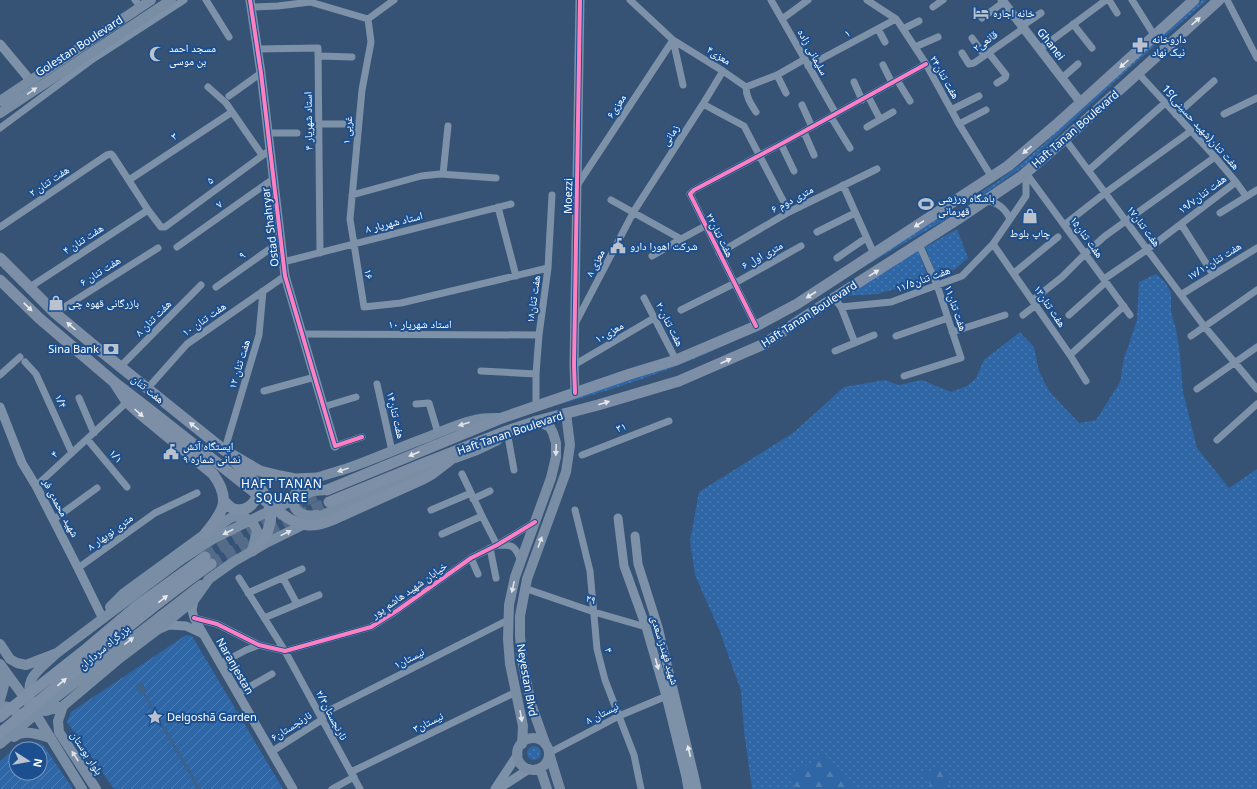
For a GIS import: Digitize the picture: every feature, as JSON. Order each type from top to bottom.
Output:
[{"type":"highway","name":"بزرگراه سرداران","points":[[0,717],[138,606],[208,560],[177,588],[0,733]]},
{"type":"main road","name":"Golestan Boulevard","points":[[0,101],[138,3],[151,0]]},
{"type":"main road","name":"Golestan Boulevard","points":[[0,113],[90,57],[171,0]]},
{"type":"main road","name":"Haft Tanan Boulevard","points":[[327,490],[536,405],[676,360],[756,326],[796,304],[1008,166],[1081,103],[1194,0]]},
{"type":"main road","name":"Haft Tanan Boulevard","points":[[330,512],[427,462],[507,431],[537,421],[679,381],[764,344],[961,217],[1026,172],[1066,139],[1219,0]]},
{"type":"main road","points":[[951,203],[961,217]]},
{"type":"main road","name":"هفت تنان","points":[[0,258],[55,313],[120,367],[147,389],[260,471],[294,479],[317,478]]},
{"type":"main road","name":"هفت تنان","points":[[0,280],[39,318],[114,382],[127,402],[139,413],[213,474],[221,486],[224,501]]},
{"type":"main road","points":[[114,382],[282,514],[293,521],[315,526],[321,525],[330,512]]},
{"type":"main road","name":"Neyestan Blvd","points":[[545,743],[531,704],[522,660],[520,616],[527,579],[566,472],[570,444],[566,413]]},
{"type":"main road","points":[[330,512],[312,516],[300,514],[294,508],[294,497],[296,492],[302,485],[309,481],[340,472],[451,428],[480,419],[502,418]]},
{"type":"main road","points":[[537,421],[550,427],[553,433]]},
{"type":"main road","points":[[553,433],[554,426],[556,423],[560,422],[564,425],[568,432]]},
{"type":"main road","points":[[0,744],[54,699],[233,562],[268,542],[330,512],[423,479],[449,461],[496,441],[507,431]]},
{"type":"main road","name":"Neyestan Blvd","points":[[522,744],[523,726],[510,664],[508,620],[511,594],[521,561],[551,478],[556,457],[556,443],[553,433]]},
{"type":"main road","points":[[226,446],[269,501],[271,512],[265,537],[252,551]]},
{"type":"main road","points":[[205,534],[218,518],[224,501],[232,509],[244,510],[253,504],[258,493],[255,482]]},
{"type":"main road","points":[[32,708],[28,689],[30,681],[37,672],[57,653],[182,559],[213,539],[263,514],[313,491],[327,490]]},
{"type":"main road","points":[[103,619],[112,605],[124,593],[205,534],[232,517],[239,516],[246,518],[253,523],[257,531],[252,551]]},
{"type":"main road","points":[[1,665],[32,708],[46,711],[63,706],[120,658],[194,600],[209,579]]},
{"type":"main road","points":[[0,644],[10,659],[17,663],[26,665],[57,653]]},
{"type":"main road","points":[[0,700],[5,682],[1,665]]},
{"type":"main road","points":[[0,706],[11,708],[17,713],[20,722],[16,735]]},
{"type":"main road","name":"بلوار بوستان","points":[[63,706],[58,721],[59,732],[96,789]]},
{"type":"main road","name":"بلوار بوستان","points":[[32,708],[82,789]]},
{"type":"main road","points":[[0,749],[16,735],[25,733],[34,733],[50,738]]},
{"type":"main road","points":[[549,753],[547,762],[540,768],[536,769],[529,769],[521,763],[518,754],[522,744],[530,738],[536,738],[545,743],[548,749],[560,789]]},
{"type":"main road","points":[[540,768],[547,789]]},
{"type":"street","points":[[0,128],[90,57],[184,0]]},
{"type":"street","points":[[206,0],[229,37]]},
{"type":"street","points":[[278,6],[288,0]]},
{"type":"street","points":[[251,4],[278,6],[310,2],[368,19],[394,0]]},
{"type":"street","name":"Moezzi","points":[[575,393],[574,365],[580,0]]},
{"type":"street","name":"۴معزی","points":[[630,0],[673,40],[723,70],[746,87]]},
{"type":"street","name":"سلیمانی زاده","points":[[771,0],[807,63],[850,148]]},
{"type":"street","points":[[782,19],[808,0]]},
{"type":"street","name":"هفت تنان۲۴","points":[[867,0],[896,19],[926,64],[991,176]]},
{"type":"street","points":[[933,7],[943,0]]},
{"type":"street","points":[[1040,49],[1106,0]]},
{"type":"street","points":[[1109,0],[1117,13]]},
{"type":"street","points":[[1132,0],[1154,35]]},
{"type":"street","points":[[1227,0],[1255,49],[1257,58]]},
{"type":"street","points":[[982,18],[1003,1]]},
{"type":"street","name":"Ghanei","points":[[1003,1],[1081,103]]},
{"type":"street","name":"Ostad Shahryar","points":[[251,4],[268,133],[266,152],[274,179],[285,276],[335,446]]},
{"type":"street","name":"۲قانعی","points":[[962,53],[969,64],[974,64],[1041,13]]},
{"type":"street","name":"۱ غربی","points":[[354,244],[350,219],[362,90],[371,42],[368,19]]},
{"type":"street","name":"۱","points":[[807,63],[896,19]]},
{"type":"street","points":[[903,29],[919,21]]},
{"type":"street","points":[[1073,24],[1092,48]]},
{"type":"street","points":[[878,29],[885,42]]},
{"type":"street","points":[[915,47],[938,37]]},
{"type":"street","points":[[972,38],[1006,75],[1005,78],[997,83]]},
{"type":"street","points":[[673,40],[683,85]]},
{"type":"street","name":"۶معزی","points":[[578,184],[673,40]]},
{"type":"street","points":[[0,44],[30,80]]},
{"type":"street","points":[[258,49],[318,48],[318,56],[352,57]]},
{"type":"street","name":"استاد شهریار ۴","points":[[318,56],[320,253]]},
{"type":"street","points":[[756,112],[748,99],[746,87],[807,63]]},
{"type":"street","points":[[759,155],[804,132],[926,64]]},
{"type":"street","points":[[1062,78],[1078,64]]},
{"type":"street","points":[[883,65],[910,101]]},
{"type":"street","name":"زمانی","points":[[634,211],[703,104],[723,70]]},
{"type":"street","points":[[229,96],[261,73]]},
{"type":"street","name":"19هفت تنان(شهید حسینی)","points":[[1138,73],[1215,157],[1246,196]]},
{"type":"street","points":[[777,75],[786,93]]},
{"type":"street","points":[[1176,115],[1214,81]]},
{"type":"street","points":[[854,82],[880,119]]},
{"type":"street","points":[[208,87],[226,103],[266,152]]},
{"type":"street","points":[[952,110],[979,96]]},
{"type":"street","points":[[1224,114],[1257,98]]},
{"type":"street","points":[[1089,170],[1165,103]]},
{"type":"street","points":[[703,104],[744,126],[789,212]]},
{"type":"street","points":[[802,105],[812,127]]},
{"type":"street","points":[[960,124],[986,110]]},
{"type":"street","name":"۳","points":[[129,180],[232,112]]},
{"type":"street","points":[[866,127],[893,112]]},
{"type":"street","points":[[319,124],[345,124]]},
{"type":"street","points":[[443,174],[448,126]]},
{"type":"street","points":[[1064,225],[1105,193],[1191,131]]},
{"type":"street","points":[[804,132],[814,155]]},
{"type":"street","points":[[268,133],[297,133]]},
{"type":"street","name":"هفت تنان۱۷","points":[[1066,139],[1205,326],[1257,389]]},
{"type":"street","points":[[781,144],[794,171]]},
{"type":"street","name":"۵","points":[[148,210],[161,227],[163,227],[266,152]]},
{"type":"street","name":"هفت تنان ۲","points":[[0,227],[108,155],[111,154],[114,156],[129,180]]},
{"type":"street","name":"۲۲هفت تنان","points":[[756,326],[690,194],[694,190],[759,155]]},
{"type":"street","points":[[1023,315],[1034,302],[1105,236],[1125,220],[1215,157]]},
{"type":"street","name":"۶ متری دوم","points":[[719,252],[789,212],[877,169]]},
{"type":"street","points":[[1010,219],[1026,196],[1026,172]]},
{"type":"street","name":"هفت تنان۱۵","points":[[1026,172],[1130,315]]},
{"type":"street","points":[[352,195],[422,176],[443,174],[496,178]]},
{"type":"street","name":"۷","points":[[177,247],[274,179]]},
{"type":"street","points":[[129,180],[148,210]]},
{"type":"street","name":"۱۹/۷هفت تنان","points":[[1069,315],[1105,280],[1236,182]]},
{"type":"street","points":[[843,186],[874,254]]},
{"type":"street","points":[[1220,213],[1257,190]]},
{"type":"street","name":"هفت تنان۱۸","points":[[536,405],[536,374],[539,335],[548,268],[552,195]]},
{"type":"street","points":[[611,200],[634,211],[681,239]]},
{"type":"street","points":[[986,200],[995,202],[1002,207],[1007,212],[1010,219]]},
{"type":"street","name":"استاد شهریار ۸","points":[[283,262],[511,204]]},
{"type":"street","points":[[498,207],[516,276],[548,268]]},
{"type":"street","name":"هفت تنان ۴","points":[[30,287],[148,210]]},
{"type":"street","name":"معزی ۸","points":[[575,324],[634,211]]},
{"type":"street","points":[[817,232],[855,213]]},
{"type":"street","name":"۱۱/۵هفت تنان","points":[[841,307],[891,302],[962,276],[993,244],[1010,219]]},
{"type":"street","points":[[1180,224],[1213,274]]},
{"type":"street","points":[[652,256],[705,226]]},
{"type":"street","points":[[1014,273],[1058,237]]},
{"type":"street","points":[[837,258],[866,238]]},
{"type":"street","name":"۹","points":[[216,287],[281,241]]},
{"type":"street","name":"۱۶","points":[[354,244],[364,307],[402,303],[516,276]]},
{"type":"street","name":"هفت تنان۱۱","points":[[904,376],[961,358],[937,285],[919,244]]},
{"type":"street","name":"۱۳هفت تنان","points":[[993,244],[1070,355],[1086,381]]},
{"type":"street","name":"۶ متری اول","points":[[681,310],[735,283],[801,246]]},
{"type":"street","name":"هفت تنان ۶","points":[[55,313],[158,248]]},
{"type":"street","name":"۱۷/۱۰هفت تنان","points":[[1182,294],[1257,248]]},
{"type":"street","name":"هفت تنان ۱۰","points":[[147,389],[187,344],[285,276]]},
{"type":"street","name":"هفت تنان ۸","points":[[120,367],[201,285]]},
{"type":"street","points":[[1191,336],[1257,290]]},
{"type":"street","name":"هفت تنان ۱۲","points":[[226,446],[259,335],[263,291]]},
{"type":"street","name":"هفت تنان۲۰","points":[[644,298],[676,360]]},
{"type":"street","points":[[834,298],[841,307],[855,343]]},
{"type":"street","points":[[1070,355],[1124,306]]},
{"type":"street","points":[[952,332],[1005,315]]},
{"type":"street","name":"۱۰معزی","points":[[574,365],[654,318]]},
{"type":"street","points":[[896,336],[948,318]]},
{"type":"street","name":"استاد شهریار ۱۰","points":[[302,334],[539,335]]},
{"type":"street","points":[[835,351],[874,335]]},
{"type":"street","points":[[1197,389],[1257,348]]},
{"type":"street","name":"۱/۴","points":[[0,375],[22,359],[36,374],[72,453]]},
{"type":"street","points":[[481,371],[536,374]]},
{"type":"street","points":[[264,391],[314,377]]},
{"type":"street","name":"هفت تنان۱۴","points":[[377,384],[392,451]]},
{"type":"street","points":[[323,407],[356,397]]},
{"type":"street","points":[[79,398],[94,433]]},
{"type":"street","name":"۴","points":[[36,486],[127,402]]},
{"type":"street","points":[[416,404],[429,403],[438,433]]},
{"type":"street","points":[[1217,440],[1257,404]]},
{"type":"street","name":"شهید محمدی فر","points":[[0,407],[22,463],[36,486],[103,619]]},
{"type":"street","name":"۳۱","points":[[582,455],[669,420]]},
{"type":"street","points":[[507,431],[514,470]]},
{"type":"street","points":[[335,446],[362,438]]},
{"type":"street","name":"۱/۱","points":[[87,439],[127,487]]},
{"type":"street","points":[[462,474],[482,516],[493,546],[496,578]]},
{"type":"street","points":[[53,520],[97,488]]},
{"type":"street","points":[[431,510],[490,491]]},
{"type":"street","name":"۸ متری نوبهار","points":[[78,568],[155,513],[197,493]]},
{"type":"street","name":"۴","points":[[574,510],[590,571],[596,649],[605,680],[634,755],[641,789]]},
{"type":"street","points":[[442,534],[482,516]]},
{"type":"street","name":"شهید فهندژ سعدی","points":[[618,518],[624,566],[670,695],[697,789]]},
{"type":"street","name":"خیابان شهید هاشم پور","points":[[194,618],[217,624],[259,645],[285,651],[370,627],[398,610],[470,558],[535,522]]},
{"type":"street","name":"شهید فهندژ سعدی","points":[[635,536],[638,564],[658,627],[688,789]]},
{"type":"street","points":[[493,546],[510,545],[517,550],[521,561]]},
{"type":"street","points":[[470,558],[478,574]]},
{"type":"street","points":[[248,593],[302,569]]},
{"type":"street","points":[[239,578],[264,618],[319,595]]},
{"type":"street","points":[[283,578],[297,604]]},
{"type":"street","name":"۲۹","points":[[530,590],[594,612],[646,627]]},
{"type":"street","points":[[194,600],[192,610],[194,618]]},
{"type":"street","name":"Naranjestan","points":[[194,618],[292,789]]},
{"type":"street","name":"۲/۳نارنجستان","points":[[264,618],[285,651],[360,789]]},
{"type":"street","name":"۱نیستان","points":[[321,717],[508,620]]},
{"type":"street","points":[[157,630],[170,625],[186,626],[203,634]]},
{"type":"street","points":[[220,664],[259,645]]},
{"type":"street","points":[[237,694],[272,674]]},
{"type":"street","name":"۳نیستان","points":[[332,789],[352,774],[516,692]]},
{"type":"street","name":"نیستان ۸","points":[[549,753],[619,716],[670,695]]},
{"type":"street","name":"۶نارنجستان","points":[[271,752],[321,717]]},
{"type":"street","points":[[498,789],[518,754]]},
{"type":"street","points":[[498,789],[529,769]]},
{"type":"green space","points":[[1202,0],[1207,0],[1123,74],[1027,164],[980,197],[966,204],[966,201],[997,182],[1045,143],[1070,118]]},
{"type":"green space","points":[[947,213],[950,217],[777,318],[730,343],[641,379],[550,407],[547,405],[633,379],[730,340]]},
{"type":"green space","points":[[957,229],[968,258],[954,270],[936,274],[925,247]]},
{"type":"green space","points":[[918,250],[929,280],[877,294],[843,296]]},
{"type":"green space","points":[[1156,274],[1165,282],[1171,293],[1171,311],[1176,329],[1180,354],[1183,392],[1197,448],[1229,488],[1257,469],[1257,789],[752,789],[744,732],[741,691],[720,632],[695,575],[690,541],[699,492],[793,433],[844,387],[885,380],[898,385],[922,380],[951,392],[967,386],[976,378],[984,360],[1020,332],[1034,347],[1039,371],[1049,391],[1079,423],[1096,420],[1120,382],[1124,358],[1137,320],[1139,282]]},
{"type":"green space","name":"Delgoshā Garden","points":[[186,635],[192,636],[283,789],[114,789],[67,722],[71,712]]},
{"type":"green space","points":[[531,746],[537,746],[541,750],[541,756],[537,760],[531,760],[527,756],[527,750]]},
{"type":"green space","points":[[48,752],[73,789],[0,789],[0,761],[8,754],[8,781],[48,781]]},
{"type":"green space","points":[[825,754],[859,789],[798,789],[789,777]]},
{"type":"green space","points":[[943,768],[951,789],[932,789],[924,772]]},
{"type":"shaded area","points":[[142,682],[147,691],[145,693],[201,789],[197,789],[143,694],[141,695],[135,686]]},
{"type":"tunnel","points":[[205,557],[261,524],[318,494]]},
{"type":"tunnel","points":[[211,564],[263,533],[329,502]]},
{"type":"cycle path","points":[[250,0],[261,73],[285,276],[335,446],[362,437]]},
{"type":"cycle path","points":[[575,393],[574,365],[580,0]]},
{"type":"cycle path","points":[[756,326],[690,194],[694,190],[926,64]]},
{"type":"cycle path","points":[[194,618],[217,624],[259,645],[285,651],[371,627],[398,610],[471,558],[497,545],[535,522]]},
{"type":"place","name":"خانه اجاره","points":[[981,13]]},
{"type":"place","name":"داروخانه نیک نهاد","points":[[1140,45]]},
{"type":"place","name":"مسجد احمد بن موسی","points":[[157,54]]},
{"type":"place","name":"باشگاه ورزشی قهرمانی","points":[[926,204]]},
{"type":"place","name":"چاپ بلوط","points":[[1030,216]]},
{"type":"place","name":"شرکت اهورا دارو","points":[[618,246]]},
{"type":"place","name":"بازرگانی قهوه چی","points":[[56,303]]},
{"type":"place","name":"Sina Bank","points":[[111,349]]},
{"type":"place","name":"ایستگاه آتش نشانی شماره ۹","points":[[171,452]]},
{"type":"place","name":"Delgoshā Garden","points":[[155,717]]},
{"type":"district","name":"HAFT TANAN SQUARE","points":[[282,491]]}]
